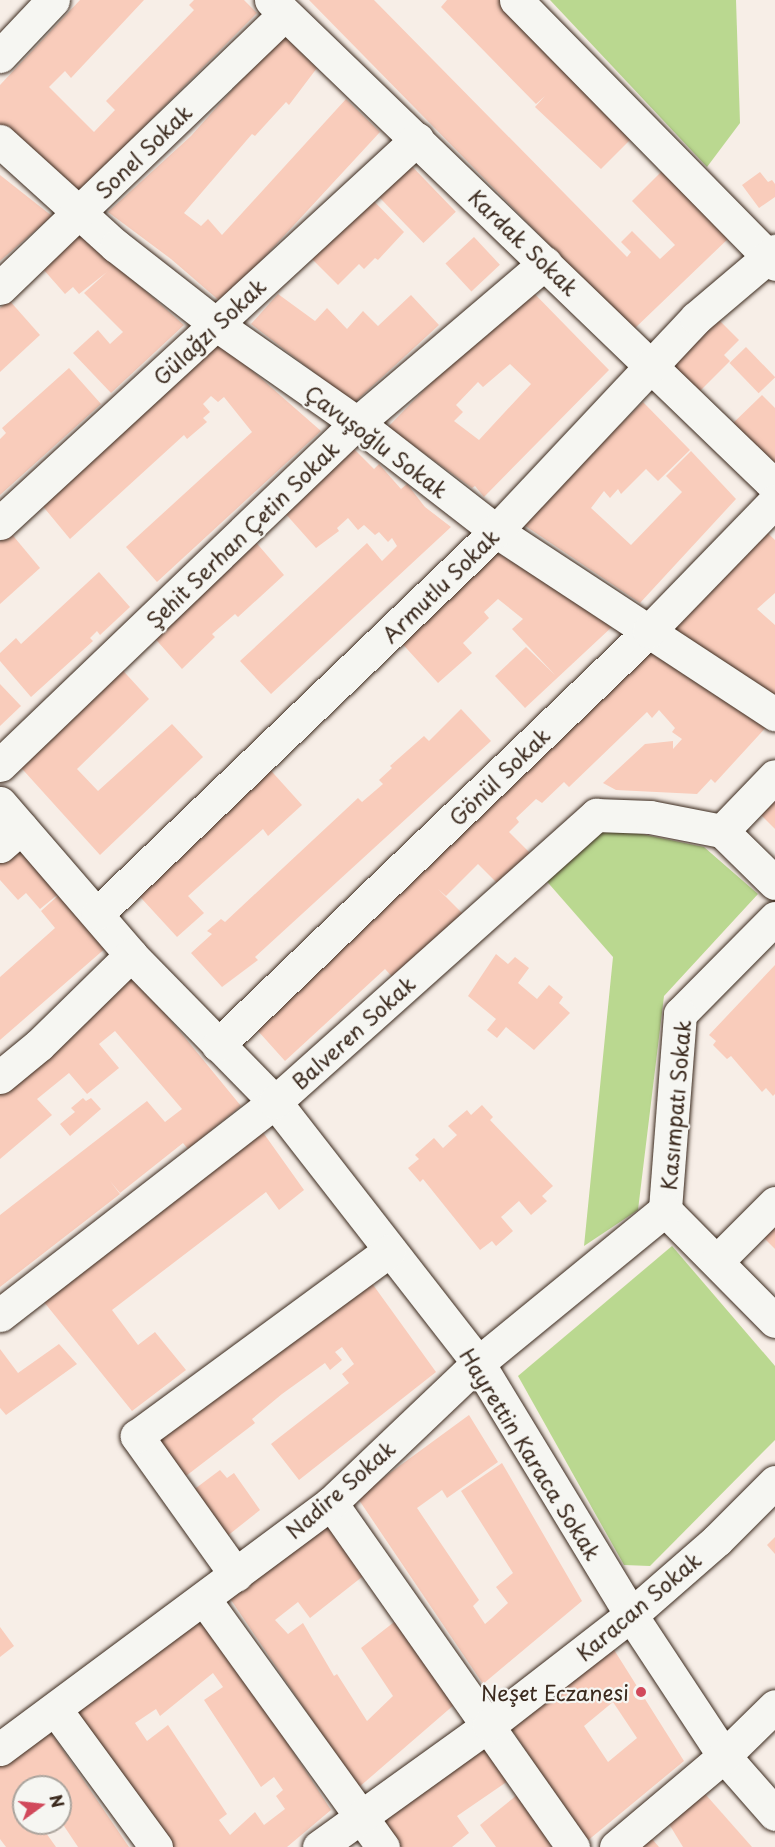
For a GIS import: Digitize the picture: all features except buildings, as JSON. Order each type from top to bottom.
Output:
[{"type":"street","points":[[0,56],[53,0]]},
{"type":"street","points":[[516,0],[772,257]]},
{"type":"street","name":"Kardak Sokak","points":[[278,7],[775,486]]},
{"type":"street","name":"Sonel Sokak","points":[[0,288],[80,213],[278,7]]},
{"type":"street","name":"Gülağzı Sokak","points":[[0,523],[417,139]]},
{"type":"street","name":"Çavuşoğlu Sokak","points":[[0,141],[116,246],[217,325],[357,423],[496,531],[775,714]]},
{"type":"street","name":"Armutlu Sokak","points":[[98,913],[496,531],[653,368],[696,318],[772,257]]},
{"type":"street","name":"Şehit Serhan Çetin Sokak","points":[[0,765],[357,423],[545,262]]},
{"type":"street","name":"Gönül Sokak","points":[[218,1045],[649,631],[775,501]]},
{"type":"street","points":[[775,776],[722,831],[775,883]]},
{"type":"street","points":[[0,803],[11,837],[98,913],[131,955],[39,1045],[0,1077]]},
{"type":"street","name":"Balveren Sokak","points":[[0,1315],[275,1102],[597,815],[650,817],[722,831]]},
{"type":"street","name":"Kasımpatı Sokak","points":[[775,918],[680,1014],[665,1210],[775,1321]]},
{"type":"street","name":"Hayrettin Karaca Sokak","points":[[131,955],[275,1102],[478,1363],[631,1615],[724,1756],[775,1814]]},
{"type":"street","points":[[717,1261],[775,1203]]},
{"type":"street","name":"Nadire Sokak","points":[[0,1749],[331,1503],[478,1363],[665,1210]]},
{"type":"street","points":[[236,1575],[137,1436],[389,1251]]},
{"type":"street","name":"Karacan Sokak","points":[[319,1847],[360,1814],[489,1725],[631,1615],[775,1482]]},
{"type":"street","points":[[331,1503],[573,1847]]},
{"type":"street","points":[[204,1599],[383,1847]]},
{"type":"street","points":[[616,1847],[724,1756],[775,1706]]},
{"type":"street","points":[[55,1709],[156,1847]]},
{"type":"green space","points":[[550,0],[736,0],[740,123],[707,167]]},
{"type":"green space","points":[[603,826],[704,847],[758,894],[664,996],[638,1210],[584,1246],[613,957],[543,877]]},
{"type":"green space","points":[[672,1246],[775,1366],[775,1440],[650,1566],[624,1565],[518,1376]]},
{"type":"place","name":"Neşet Eczanesi","points":[[641,1692]]}]
